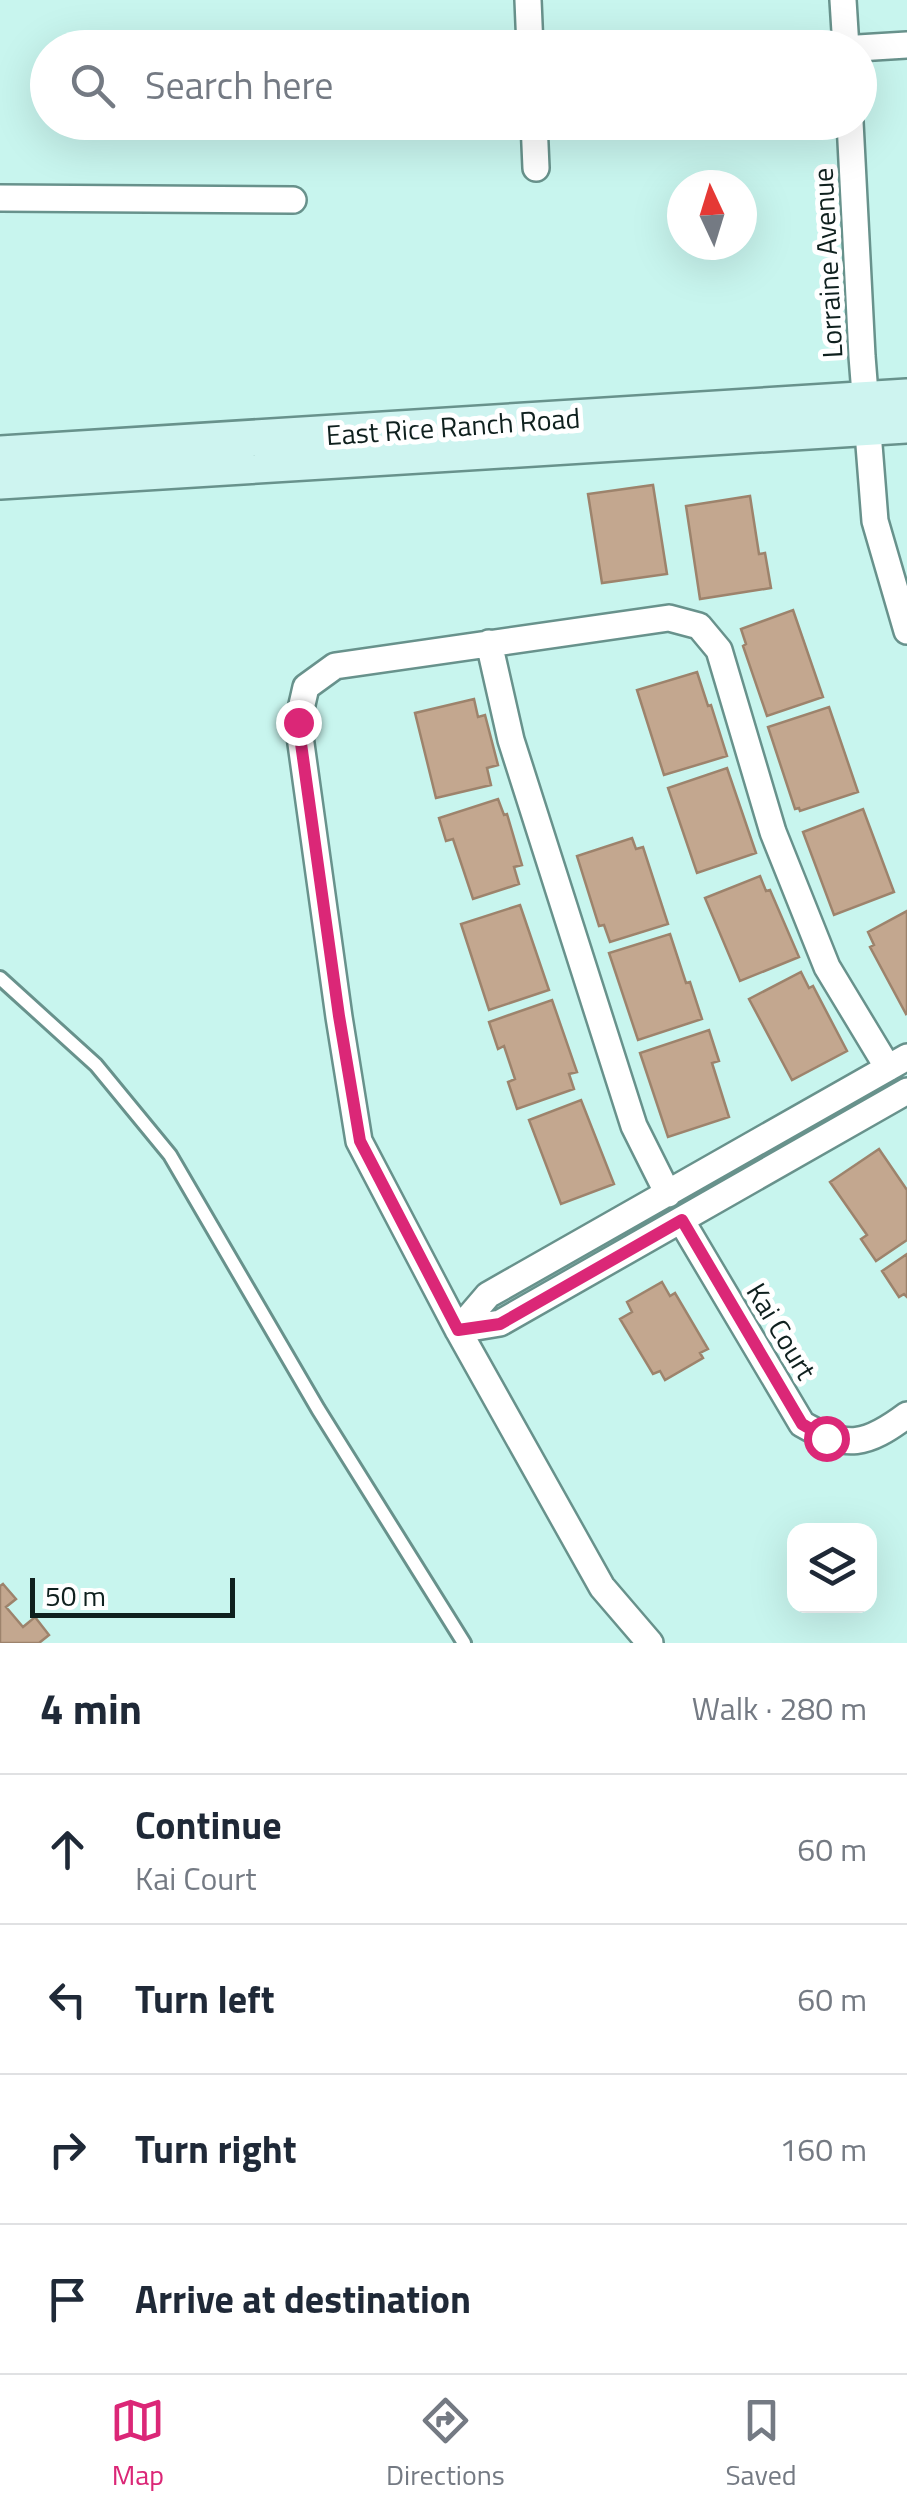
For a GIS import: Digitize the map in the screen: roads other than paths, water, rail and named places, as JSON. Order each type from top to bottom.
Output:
[{"type":"main road","name":"East Rice Ranch Road","points":[[0,481],[866,414],[907,398]]},
{"type":"main road","name":"East Rice Ranch Road","points":[[0,454],[866,414],[907,426]]},
{"type":"street","points":[[528,0],[529,30]]},
{"type":"street","points":[[843,0],[845,30]]},
{"type":"street","points":[[877,46],[907,44]]},
{"type":"street","points":[[535,140],[536,168]]},
{"type":"street","name":"Lorraine Avenue","points":[[851,140],[875,521],[907,631]]},
{"type":"street","points":[[0,198],[292,200]]},
{"type":"street","points":[[458,1330],[488,1295],[897,1063],[828,968],[773,832],[719,650],[699,626],[669,618],[335,666],[306,687],[298,722],[360,1141],[458,1330],[602,1586],[650,1643]]},
{"type":"street","points":[[490,644],[511,740],[634,1126],[668,1194]]},
{"type":"street","points":[[458,1330],[500,1324],[905,1097]]},
{"type":"street","name":"Kai Court","points":[[682,1220],[802,1424],[826,1438],[857,1441],[881,1434],[907,1415]]},
{"type":"lane","points":[[0,978],[96,1065],[170,1155],[318,1409],[464,1643]]}]
